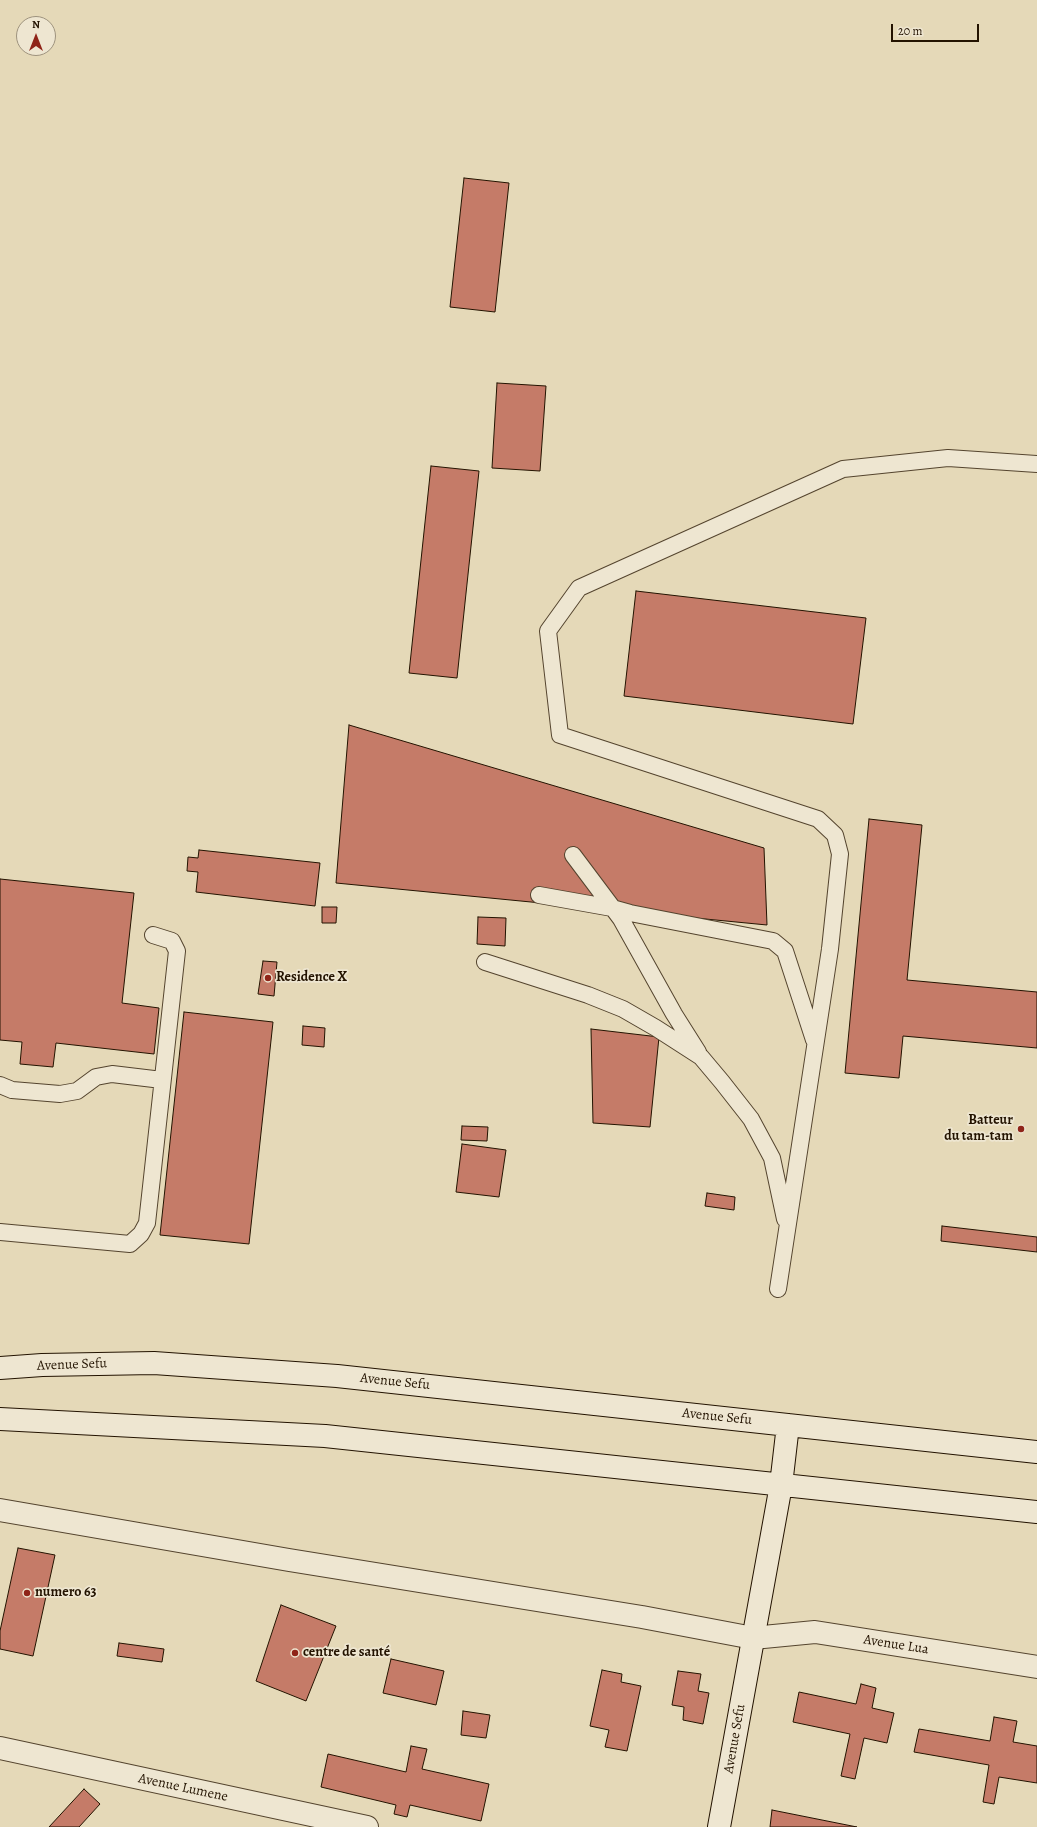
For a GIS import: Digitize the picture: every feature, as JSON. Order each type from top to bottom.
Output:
[{"type":"main road","name":"Avenue Sefu","points":[[0,1368],[42,1365],[154,1363],[337,1376],[1037,1452]]},
{"type":"main road","points":[[0,1418],[325,1436],[1037,1512]]},
{"type":"main road","name":"Avenue Sefu","points":[[719,1827],[781,1485],[788,1425]]},
{"type":"main road","name":"Avenue Lua","points":[[0,1510],[289,1560],[642,1617],[754,1638],[815,1632],[1037,1667]]},
{"type":"main road","name":"Avenue Lumene","points":[[0,1748],[367,1827]]},
{"type":"lane","points":[[778,1289],[830,949],[840,854],[835,835],[818,819],[560,735],[548,631],[579,588],[843,469],[948,458],[1037,464]]},
{"type":"lane","points":[[573,855],[621,919],[674,1014],[700,1057],[751,1119],[772,1158],[788,1228]]},
{"type":"lane","points":[[539,895],[612,908],[630,913],[773,941],[785,951],[815,1044]]},
{"type":"lane","points":[[0,1232],[130,1244],[141,1234],[147,1223],[177,951],[172,941],[154,935]]},
{"type":"lane","points":[[485,962],[588,995],[623,1009],[656,1028],[700,1057]]},
{"type":"lane","points":[[0,1085],[12,1090],[60,1094],[77,1091],[96,1077],[112,1074],[162,1080]]},
{"type":"building","points":[[464,178],[509,183],[495,312],[450,307]]},
{"type":"building","points":[[497,383],[546,386],[540,471],[492,468]]},
{"type":"building","points":[[431,466],[479,471],[457,678],[409,673]]},
{"type":"building","points":[[636,591],[866,618],[853,724],[624,696]]},
{"type":"building","points":[[349,725],[764,848],[767,925],[336,883]]},
{"type":"building","points":[[869,819],[922,825],[907,980],[1037,992],[1037,1048],[903,1036],[899,1078],[845,1073]]},
{"type":"building","points":[[199,850],[320,863],[315,906],[196,892],[198,872],[187,871],[188,857],[198,858]]},
{"type":"building","points":[[0,879],[134,893],[122,1003],[159,1008],[154,1054],[56,1043],[53,1067],[20,1064],[22,1042],[0,1040]]},
{"type":"building","points":[[322,907],[337,907],[336,923],[322,923]]},
{"type":"building","points":[[478,917],[506,918],[505,946],[477,944]]},
{"type":"building","name":"Residence X","points":[[263,961],[277,962],[274,996],[258,994]]},
{"type":"building","points":[[184,1012],[273,1022],[249,1244],[160,1235]]},
{"type":"building","points":[[303,1026],[325,1028],[324,1047],[302,1045]]},
{"type":"building","points":[[591,1029],[659,1037],[650,1127],[593,1123]]},
{"type":"building","points":[[462,1126],[488,1127],[487,1141],[461,1140]]},
{"type":"building","points":[[462,1144],[506,1150],[499,1197],[456,1192]]},
{"type":"building","points":[[707,1193],[735,1197],[734,1210],[705,1206]]},
{"type":"building","points":[[942,1226],[1037,1237],[1037,1252],[941,1241]]},
{"type":"building","name":"numero 63","points":[[18,1548],[55,1555],[33,1656],[0,1649],[0,1631]]},
{"type":"building","name":"centre de santé","points":[[281,1605],[336,1626],[306,1701],[256,1681]]},
{"type":"building","points":[[119,1643],[164,1649],[162,1662],[117,1656]]},
{"type":"building","points":[[391,1659],[444,1671],[436,1705],[383,1693]]},
{"type":"building","points":[[602,1670],[622,1674],[621,1682],[641,1686],[627,1751],[605,1747],[609,1730],[590,1726]]},
{"type":"building","points":[[678,1671],[701,1674],[698,1691],[709,1693],[703,1724],[683,1720],[684,1707],[672,1705]]},
{"type":"building","points":[[861,1684],[876,1688],[872,1708],[894,1713],[887,1743],[864,1738],[855,1779],[841,1776],[850,1734],[793,1722],[799,1692],[856,1704]]},
{"type":"building","points":[[463,1711],[490,1715],[486,1738],[461,1735]]},
{"type":"building","points":[[994,1717],[1017,1721],[1013,1742],[1037,1746],[1037,1783],[999,1777],[994,1804],[983,1802],[989,1765],[914,1752],[919,1729],[990,1741]]},
{"type":"building","points":[[411,1746],[427,1749],[422,1769],[489,1784],[481,1821],[410,1805],[407,1817],[394,1814],[396,1805],[321,1787],[328,1754],[406,1772]]},
{"type":"building","points":[[84,1789],[100,1804],[79,1827],[49,1827]]},
{"type":"building","points":[[772,1810],[857,1827],[770,1827]]},
{"type":"place","name":"Residence X","points":[[268,978]]},
{"type":"place","name":"Batteur du tam-tam","points":[[1021,1129]]},
{"type":"place","name":"numero 63","points":[[27,1593]]},
{"type":"place","name":"centre de santé","points":[[295,1653]]}]
